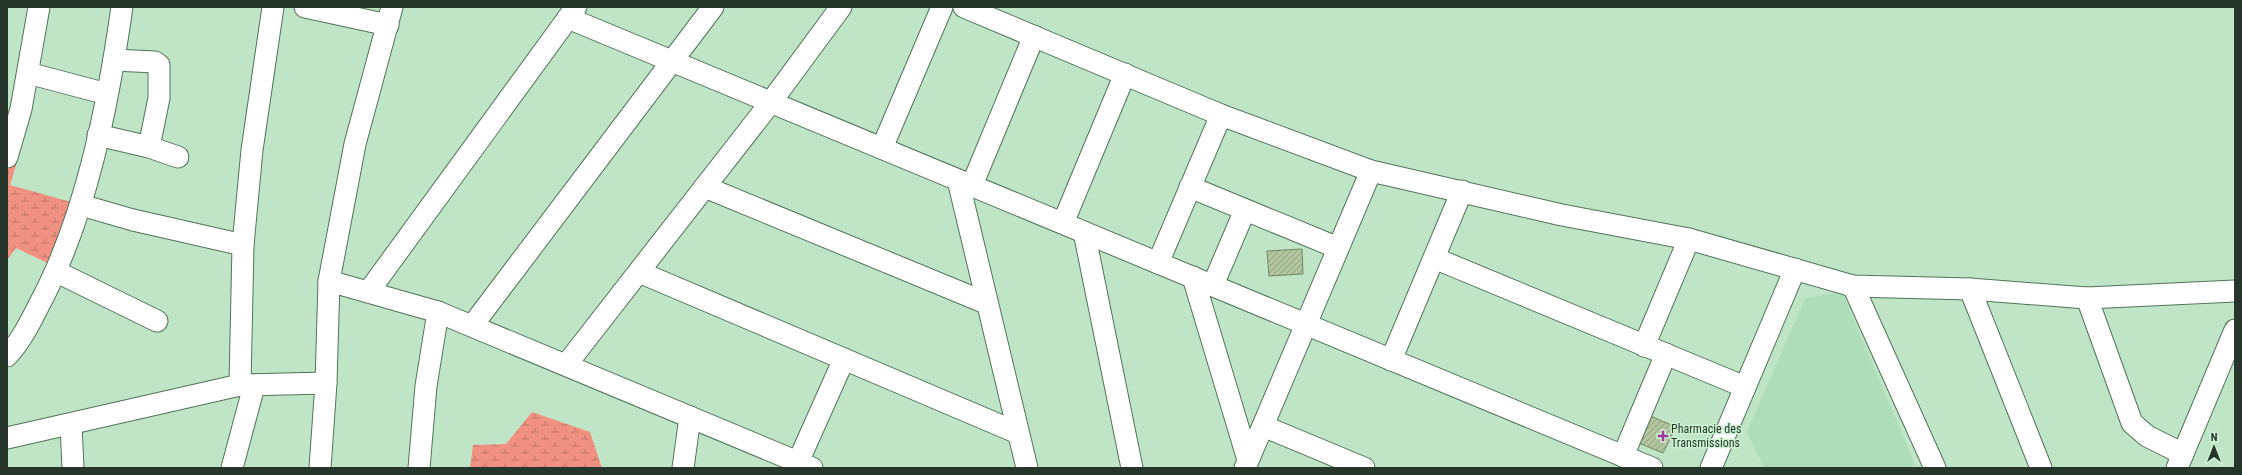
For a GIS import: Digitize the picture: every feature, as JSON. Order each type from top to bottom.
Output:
[{"type":"street","points":[[7,157],[14,108],[28,72],[39,7]]},
{"type":"street","points":[[7,356],[20,342],[57,272],[81,205],[107,94],[122,7]]},
{"type":"street","points":[[232,468],[247,385],[243,245],[252,150],[273,7]]},
{"type":"street","points":[[305,7],[390,16],[355,144],[329,281],[326,383],[320,468]]},
{"type":"street","points":[[472,326],[713,7]]},
{"type":"street","points":[[566,365],[771,102],[841,7]]},
{"type":"street","points":[[882,148],[942,7]]},
{"type":"street","points":[[964,7],[1221,115],[1371,171],[1562,215],[1689,239],[1853,286],[1970,289],[2087,298],[2235,291]]},
{"type":"street","points":[[369,291],[572,13],[672,61],[1652,468]]},
{"type":"street","points":[[1027,468],[986,303],[965,183],[1034,36]]},
{"type":"street","points":[[114,60],[155,62],[158,65],[159,98],[149,147]]},
{"type":"street","points":[[28,72],[107,94]]},
{"type":"street","points":[[1063,223],[1125,74]]},
{"type":"street","points":[[1158,263],[1221,115]]},
{"type":"street","points":[[98,135],[149,147],[178,157]]},
{"type":"street","points":[[1246,464],[1371,171]]},
{"type":"street","points":[[705,187],[986,303]]},
{"type":"street","points":[[1190,187],[1338,248]]},
{"type":"street","points":[[1391,360],[1462,191]]},
{"type":"street","points":[[81,205],[133,220],[243,245]]},
{"type":"street","points":[[1213,285],[1245,210]]},
{"type":"street","points":[[1084,232],[1132,468]]},
{"type":"street","points":[[1644,346],[1689,239]]},
{"type":"street","points":[[1434,258],[1745,387]]},
{"type":"street","points":[[1711,468],[1794,269]]},
{"type":"street","points":[[57,272],[157,321]]},
{"type":"street","points":[[639,272],[1018,433]]},
{"type":"street","points":[[1193,277],[1246,464]]},
{"type":"street","points":[[329,281],[369,291],[438,312],[805,465],[844,359]]},
{"type":"street","points":[[1853,286],[1935,468]]},
{"type":"street","points":[[1970,289],[2041,468]]},
{"type":"street","points":[[2087,298],[2132,423],[2180,461],[2235,330]]},
{"type":"street","points":[[419,468],[426,386],[438,312]]},
{"type":"street","points":[[1623,456],[1666,354]]},
{"type":"street","points":[[7,438],[71,425],[147,405],[247,385],[326,383]]},
{"type":"street","points":[[683,468],[690,417]]},
{"type":"street","points":[[71,425],[73,468]]},
{"type":"street","points":[[1263,426],[1364,468]]},
{"type":"shaded area","points":[[1842,292],[1915,464],[1910,468],[1764,468],[1747,432],[1805,298]]},
{"type":"green space","points":[[7,110],[30,118],[10,185],[82,205],[60,269],[16,248],[7,260]]},
{"type":"green space","points":[[532,412],[590,432],[602,468],[470,468],[473,445],[506,444]]},
{"type":"building","points":[[1302,249],[1303,274],[1269,276],[1267,251]]},
{"type":"building","points":[[1646,414],[1676,427],[1663,453],[1634,441]]},
{"type":"place","name":"Pharmacie des Transmissions","points":[[1663,436]]}]
